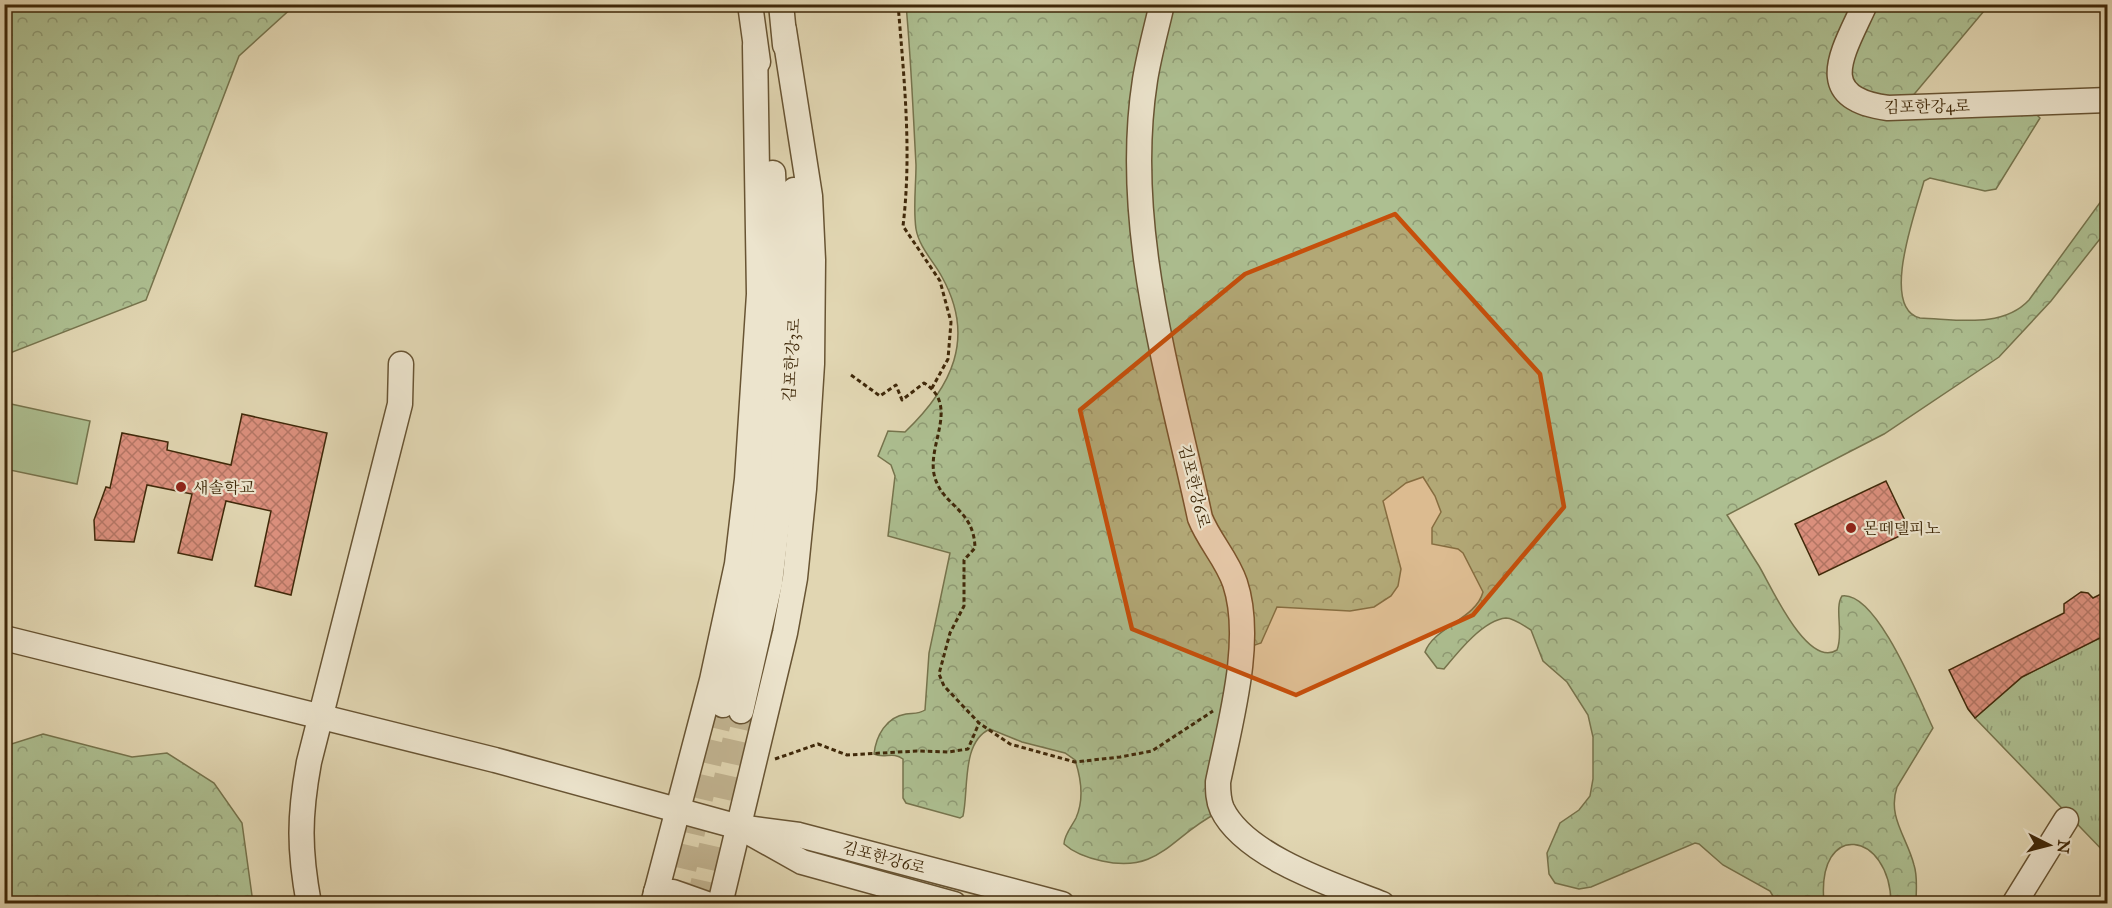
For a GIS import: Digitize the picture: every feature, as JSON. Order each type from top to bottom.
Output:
[{"type":"street","points":[[654,898],[676,808],[723,708],[747,479],[759,294],[755,46],[750,4]]},
{"type":"street","name":"김포한강3로","points":[[723,708],[770,583],[790,378],[796,280],[794,197],[781,4]]},
{"type":"street","name":"김포한강6로","points":[[1162,4],[1145,81],[1141,121],[1142,216],[1148,276],[1200,518],[1206,534],[1228,566],[1239,598],[1241,634],[1234,697],[1218,782],[1222,810],[1257,845],[1292,867],[1382,903]]},
{"type":"street","name":"김포한강4로","points":[[1865,4],[1843,54],[1839,76],[1849,96],[1859,103],[1888,108],[2108,100]]},
{"type":"street","points":[[720,903],[764,725],[795,578],[804,489],[812,364],[813,260],[810,196],[784,30]]},
{"type":"street","points":[[309,903],[301,861],[300,810],[321,717],[400,404],[401,364]]},
{"type":"street","name":"김포한강6로","points":[[4,638],[321,717],[739,826],[799,835],[1062,903]]},
{"type":"street","points":[[723,708],[734,722],[764,725]]},
{"type":"street","points":[[2014,903],[2066,820]]},
{"type":"street","name":"김포한강6로","points":[[739,826],[802,862],[954,903]]},
{"type":"street","points":[[654,898],[673,892],[707,903]]},
{"type":"path","points":[[898,4],[907,103],[908,185],[903,226],[940,281],[951,322],[948,359],[932,388]]},
{"type":"path","points":[[852,375],[880,396],[896,385],[902,400],[924,383],[932,388],[942,404],[934,477],[946,496],[965,514],[975,536],[975,548],[964,560],[964,606],[950,633],[939,674],[944,686],[979,723],[1010,744],[1075,762],[1152,751],[1234,697]]},
{"type":"path","points":[[770,761],[818,744],[847,755],[917,751],[948,752],[968,749],[979,723]]},
{"type":"highlighted area","points":[[1395,214],[1540,374],[1564,507],[1473,615],[1296,695],[1132,629],[1080,410],[1245,274]]},
{"type":"green space","points":[[5,4],[295,5],[239,56],[146,300],[5,355]]},
{"type":"green space","points":[[906,5],[1989,5],[1900,111],[2036,114],[2040,118],[1996,189],[1985,191],[1930,178],[1924,181],[1909,234],[1901,277],[1902,296],[1908,310],[1920,318],[1948,320],[1992,319],[2006,315],[2029,300],[2107,193],[2107,230],[2051,301],[1999,357],[1884,434],[1727,515],[1802,637],[1825,653],[1837,650],[1840,636],[1840,601],[1842,596],[1855,599],[1883,628],[1908,673],[1933,728],[1897,787],[1894,808],[1915,870],[1916,903],[1891,903],[1888,879],[1879,861],[1867,849],[1854,844],[1841,847],[1831,857],[1825,876],[1824,903],[1777,903],[1770,891],[1723,865],[1695,843],[1591,887],[1579,889],[1555,883],[1549,874],[1547,853],[1560,823],[1579,810],[1590,796],[1593,779],[1593,737],[1588,715],[1567,682],[1543,661],[1531,630],[1512,619],[1497,620],[1488,625],[1463,646],[1444,669],[1437,668],[1425,652],[1437,636],[1472,609],[1483,592],[1463,553],[1458,549],[1432,544],[1432,528],[1441,512],[1435,496],[1423,477],[1406,483],[1383,501],[1401,569],[1398,586],[1391,596],[1374,607],[1350,611],[1277,607],[1261,643],[1234,652],[1217,813],[1152,858],[1122,864],[1102,861],[1077,853],[1064,844],[1079,811],[1081,796],[1075,760],[1065,753],[1022,742],[990,729],[974,744],[970,755],[963,816],[960,818],[906,803],[903,798],[903,759],[874,754],[875,747],[883,728],[893,719],[925,710],[929,653],[950,553],[888,536],[895,476],[891,465],[878,456],[888,431],[905,432],[935,397],[954,360],[958,341],[957,321],[952,299],[942,277],[920,242],[916,229],[916,165]]},
{"type":"green space","points":[[11,404],[90,421],[77,484],[5,469],[5,435]]},
{"type":"green space","points":[[2107,634],[2107,855],[1975,718],[2022,677]]},
{"type":"green space","points":[[43,734],[132,757],[167,753],[214,783],[242,823],[253,903],[5,903],[5,746]]},
{"type":"building","points":[[242,414],[327,433],[291,595],[255,586],[271,511],[226,501],[212,560],[178,553],[192,494],[147,485],[134,542],[95,540],[94,520],[106,487],[110,488],[122,433],[168,442],[167,450],[231,465]]},
{"type":"building","points":[[1886,481],[1910,531],[1819,575],[1795,524]]},
{"type":"building","points":[[2081,592],[2088,593],[2093,598],[2103,593],[2108,602],[2108,634],[2022,677],[1975,718],[1968,709],[1949,670],[2064,613],[2064,604]]},
{"type":"tunnel","points":[[676,904],[723,705]]},
{"type":"tunnel","points":[[698,904],[741,711]]},
{"type":"place","name":"새솔학교","points":[[181,487]]},
{"type":"place","name":"몬떼델피노","points":[[1851,528]]}]
